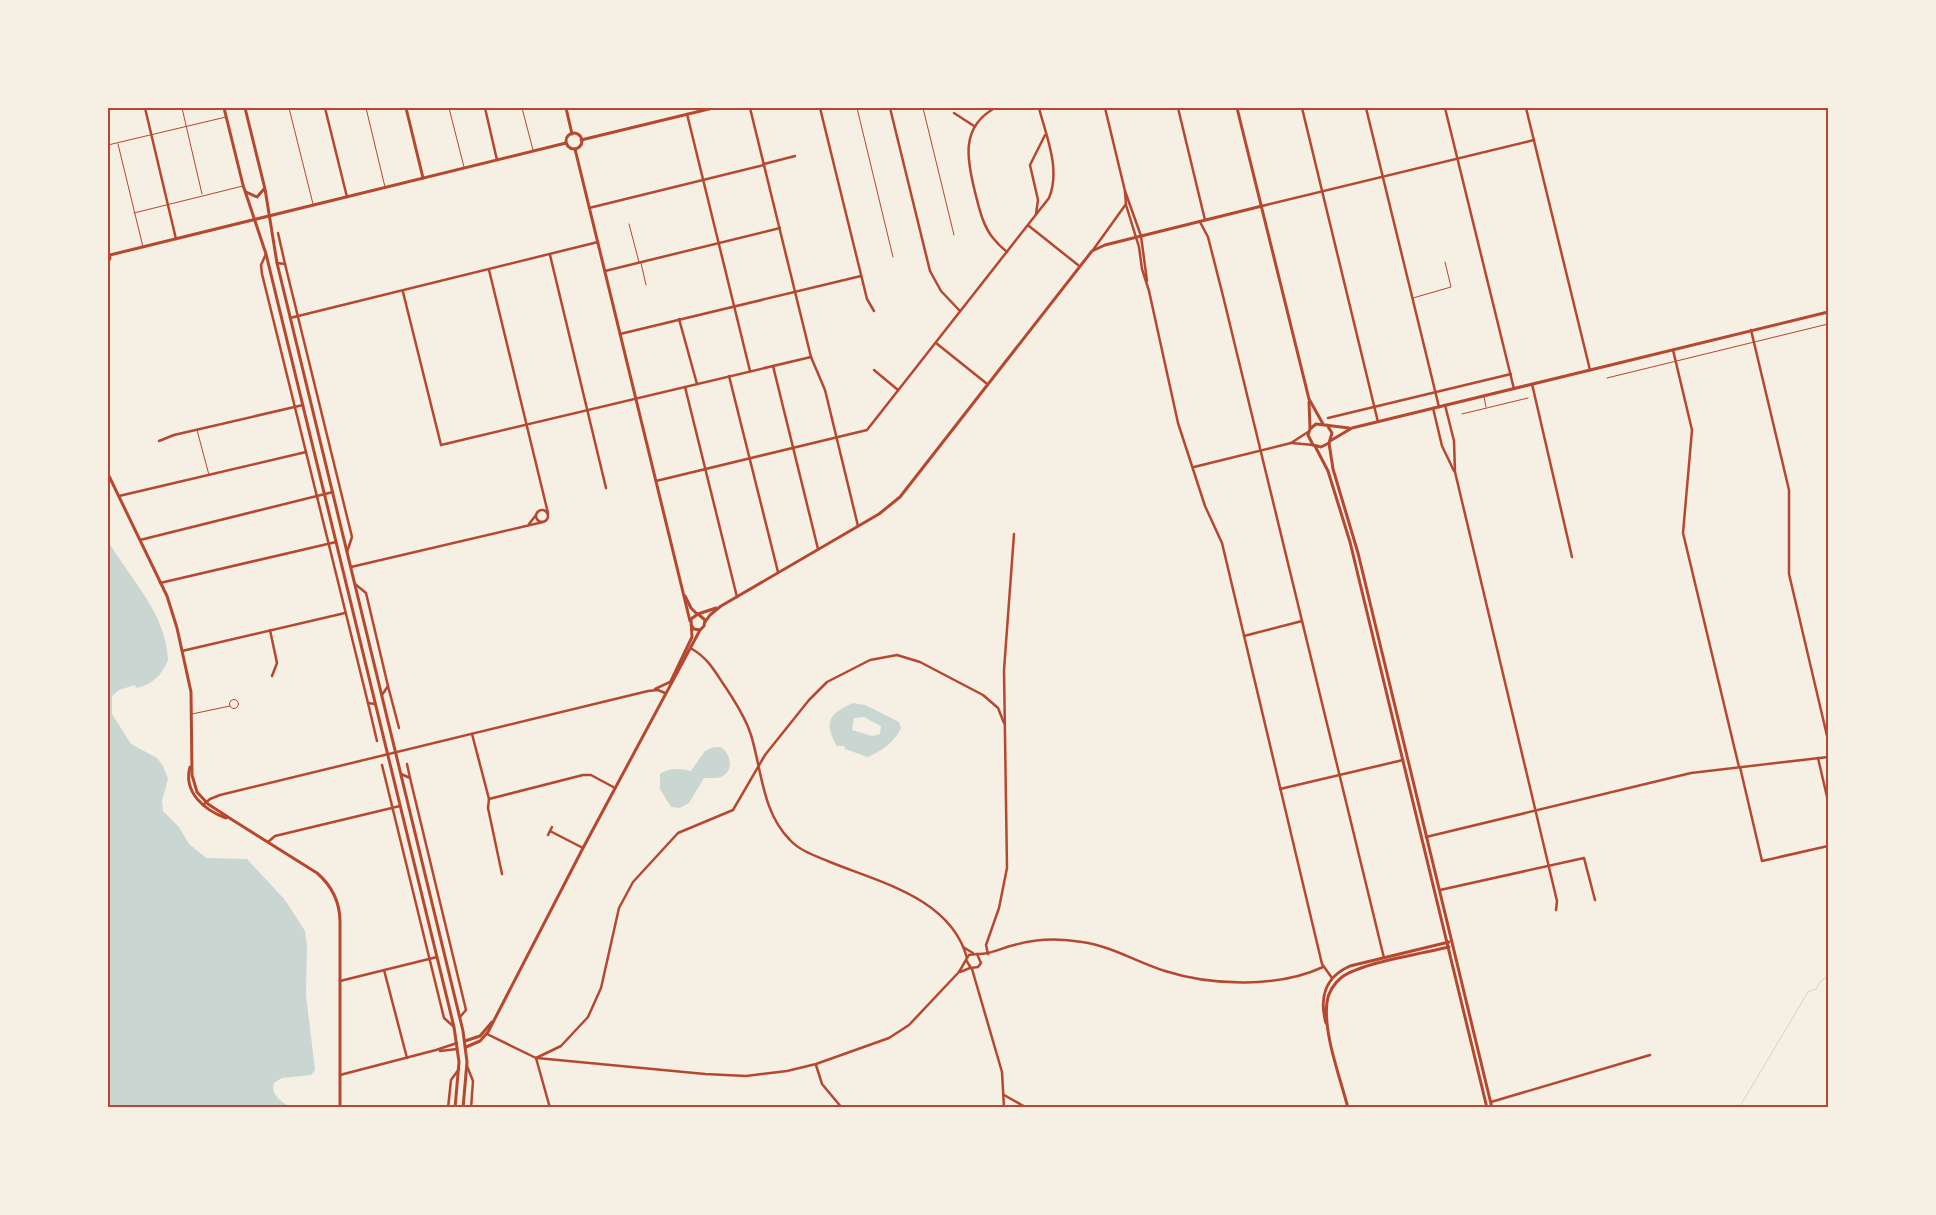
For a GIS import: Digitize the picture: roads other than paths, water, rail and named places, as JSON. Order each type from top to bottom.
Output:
[{"type":"main road","points":[[108,109],[113,108]]},
{"type":"main road","points":[[224,108],[245,192],[266,254],[454,1027],[458,1049],[455,1108]]},
{"type":"main road","points":[[245,108],[265,189],[277,263],[290,318],[460,1017],[466,1046],[463,1108]]},
{"type":"main road","points":[[406,108],[423,178]]},
{"type":"main road","points":[[566,108],[572,134]]},
{"type":"main road","points":[[581,140],[712,108]]},
{"type":"main road","points":[[1237,108],[1309,399],[1308,439],[1314,445],[1328,472],[1350,542],[1421,838],[1435,892],[1450,942],[1453,946],[1488,1102],[1487,1108]]},
{"type":"main road","points":[[566,143],[567,138],[572,134],[578,135],[581,140],[580,145],[575,149]]},
{"type":"main road","points":[[108,262],[109,253],[143,247],[566,143]]},
{"type":"main road","points":[[566,143],[570,148],[575,149]]},
{"type":"main road","points":[[458,1049],[480,1041],[495,1018],[665,694],[692,635],[575,149]]},
{"type":"main road","points":[[245,192],[257,197],[265,189]]},
{"type":"main road","points":[[668,687],[692,649],[708,616],[721,606],[884,510],[908,488],[1078,265],[1092,251],[1101,246],[1262,206]]},
{"type":"main road","points":[[1309,430],[1316,424],[1338,428],[1352,428],[1828,312]]},
{"type":"main road","points":[[1309,399],[1325,425],[1332,432],[1330,442],[1333,469],[1358,553],[1440,890],[1450,942],[1448,947],[1488,1102],[1492,1108]]},
{"type":"main road","points":[[1314,445],[1324,446],[1352,428]]},
{"type":"main road","points":[[108,474],[172,610],[191,695],[192,764],[195,788],[204,803],[318,873],[334,895],[340,916],[340,1108]]},
{"type":"main road","points":[[681,583],[689,604],[703,617],[705,622]]},
{"type":"main road","points":[[690,623],[698,614],[721,606]]},
{"type":"main road","points":[[690,623],[694,630],[700,630]]},
{"type":"main road","points":[[687,647],[692,649]]},
{"type":"main road","points":[[1403,760],[1408,758]]},
{"type":"main road","points":[[1421,838],[1426,837]]},
{"type":"main road","points":[[1435,892],[1440,890]]},
{"type":"main road","points":[[1348,1108],[1322,1003],[1324,992],[1332,978],[1350,966],[1450,942]]},
{"type":"main road","points":[[1331,1039],[1327,1004],[1337,982],[1354,971],[1453,946]]},
{"type":"main road","points":[[1384,958],[1386,962]]},
{"type":"main road","points":[[1332,978],[1337,982]]},
{"type":"main road","points":[[457,1043],[486,1033]]},
{"type":"street","points":[[145,108],[176,239]]},
{"type":"street","points":[[325,108],[347,197]]},
{"type":"street","points":[[485,108],[498,160]]},
{"type":"street","points":[[750,108],[811,357],[824,386],[858,526]]},
{"type":"street","points":[[820,108],[861,276],[868,301],[874,311]]},
{"type":"street","points":[[890,108],[930,271],[942,291],[960,311]]},
{"type":"street","points":[[995,108],[974,126],[969,142],[968,163],[979,208],[993,238],[1007,252]]},
{"type":"street","points":[[656,482],[866,430],[1049,198],[1053,181],[1053,164],[1039,108]]},
{"type":"street","points":[[1105,108],[1125,191],[1139,237],[1142,269],[1148,285],[1176,415],[1206,510],[1222,543],[1323,967],[1332,978]]},
{"type":"street","points":[[1178,108],[1206,220]]},
{"type":"street","points":[[1302,108],[1378,422]]},
{"type":"street","points":[[1366,108],[1439,407]]},
{"type":"street","points":[[1445,108],[1514,388]]},
{"type":"street","points":[[1526,108],[1590,370]]},
{"type":"street","points":[[954,113],[974,126]]},
{"type":"street","points":[[687,114],[750,372]]},
{"type":"street","points":[[1034,218],[1038,202],[1030,165],[1043,142],[1045,132]]},
{"type":"street","points":[[1262,206],[1534,140]]},
{"type":"street","points":[[589,208],[795,156]]},
{"type":"street","points":[[1125,191],[1126,203],[1139,237]]},
{"type":"street","points":[[1092,251],[1126,203]]},
{"type":"street","points":[[1200,222],[1209,239],[1384,958]]},
{"type":"street","points":[[1028,225],[1078,265]]},
{"type":"street","points":[[605,271],[780,228]]},
{"type":"street","points":[[278,233],[352,537],[347,552]]},
{"type":"street","points":[[290,318],[403,292],[598,242]]},
{"type":"street","points":[[266,254],[261,265],[262,274],[377,741]]},
{"type":"street","points":[[550,254],[606,488]]},
{"type":"street","points":[[277,263],[285,264]]},
{"type":"street","points":[[351,567],[543,522],[548,519],[489,270]]},
{"type":"street","points":[[620,334],[861,276]]},
{"type":"street","points":[[403,292],[441,445],[811,357]]},
{"type":"street","points":[[679,319],[696,384]]},
{"type":"street","points":[[1751,330],[1789,490],[1790,578],[1828,740]]},
{"type":"street","points":[[936,343],[986,384]]},
{"type":"street","points":[[1673,350],[1692,430],[1683,533],[1762,861],[1828,846]]},
{"type":"street","points":[[773,366],[818,549]]},
{"type":"street","points":[[874,370],[898,390]]},
{"type":"street","points":[[1328,418],[1511,374]]},
{"type":"street","points":[[729,376],[778,572]]},
{"type":"street","points":[[1532,384],[1572,557]]},
{"type":"street","points":[[685,387],[736,597]]},
{"type":"street","points":[[159,441],[303,405]]},
{"type":"street","points":[[1445,405],[1454,441],[1455,472],[1557,901],[1556,910]]},
{"type":"street","points":[[1433,408],[1442,446],[1455,472]]},
{"type":"street","points":[[1291,443],[1309,430]]},
{"type":"street","points":[[1194,468],[1291,443],[1314,445]]},
{"type":"street","points":[[119,496],[306,452]]},
{"type":"street","points":[[140,540],[333,492]]},
{"type":"street","points":[[525,526],[532,522],[543,505],[543,497]]},
{"type":"street","points":[[539,511],[544,510],[548,513]]},
{"type":"street","points":[[536,514],[538,520],[543,522]]},
{"type":"street","points":[[988,954],[986,945],[1000,908],[1007,868],[1004,670],[1014,534]]},
{"type":"street","points":[[160,583],[336,542]]},
{"type":"street","points":[[355,584],[366,593],[399,728]]},
{"type":"street","points":[[182,651],[345,613]]},
{"type":"street","points":[[1244,636],[1302,621]]},
{"type":"street","points":[[270,630],[277,664],[272,676]]},
{"type":"street","points":[[692,649],[709,663],[738,707],[751,736],[758,767],[773,815],[794,844],[810,854],[921,900],[943,918],[962,946],[966,959],[976,978],[1000,1065],[1004,1108]]},
{"type":"street","points":[[536,1058],[561,1046],[588,1017],[601,988],[619,908],[633,882],[678,833],[733,810],[746,791],[758,767],[806,703],[827,682],[856,666],[884,656],[897,655],[920,662],[991,700],[998,708],[1004,722]]},
{"type":"street","points":[[204,803],[220,794],[651,690],[670,681]]},
{"type":"street","points":[[382,695],[388,686]]},
{"type":"street","points":[[651,690],[659,690],[665,694]]},
{"type":"street","points":[[368,703],[376,704]]},
{"type":"street","points":[[472,734],[489,799],[488,808],[502,874]]},
{"type":"street","points":[[1426,837],[1691,773],[1828,757]]},
{"type":"street","points":[[1818,758],[1828,801]]},
{"type":"street","points":[[1280,789],[1403,760]]},
{"type":"street","points":[[407,764],[466,1010],[460,1017]]},
{"type":"street","points":[[382,765],[444,1018],[454,1027]]},
{"type":"street","points":[[401,774],[410,778]]},
{"type":"street","points":[[489,799],[584,775],[592,776],[616,788]]},
{"type":"street","points":[[268,842],[275,836],[400,806]]},
{"type":"street","points":[[548,835],[552,827]]},
{"type":"street","points":[[550,831],[583,848]]},
{"type":"street","points":[[1440,890],[1584,858],[1595,900]]},
{"type":"street","points":[[486,1033],[536,1058],[705,1074],[746,1076],[816,1064],[865,1047],[899,1032],[909,1025],[958,973],[966,959],[976,954],[988,954],[1032,941],[1082,942],[1108,948],[1177,974],[1230,980],[1296,976],[1323,967]]},
{"type":"street","points":[[962,946],[976,954],[981,960]]},
{"type":"street","points":[[976,978],[981,960],[988,954]]},
{"type":"street","points":[[340,981],[437,957]]},
{"type":"street","points":[[958,973],[978,967]]},
{"type":"street","points":[[384,970],[407,1058]]},
{"type":"street","points":[[340,1075],[457,1043]]},
{"type":"street","points":[[436,1050],[458,1049]]},
{"type":"street","points":[[1488,1102],[1650,1055]]},
{"type":"street","points":[[536,1058],[550,1108]]},
{"type":"street","points":[[466,1062],[473,1081],[471,1108]]},
{"type":"street","points":[[816,1064],[822,1084],[842,1108]]},
{"type":"street","points":[[448,1108],[451,1080],[458,1069]]},
{"type":"street","points":[[1004,1095],[1026,1108]]},
{"type":"lane","points":[[182,108],[203,196]]},
{"type":"lane","points":[[289,108],[313,205]]},
{"type":"lane","points":[[366,108],[385,188]]},
{"type":"lane","points":[[449,108],[464,168]]},
{"type":"lane","points":[[522,108],[533,151]]},
{"type":"lane","points":[[857,108],[893,257]]},
{"type":"lane","points":[[923,108],[954,235]]},
{"type":"lane","points":[[108,145],[227,116]]},
{"type":"lane","points":[[117,143],[143,247]]},
{"type":"lane","points":[[134,213],[244,185]]},
{"type":"lane","points":[[629,224],[646,285]]},
{"type":"lane","points":[[1412,299],[1451,288],[1445,262]]},
{"type":"lane","points":[[1607,378],[1828,324]]},
{"type":"lane","points":[[1484,396],[1487,408]]},
{"type":"lane","points":[[1462,414],[1528,398]]},
{"type":"lane","points":[[197,430],[209,475]]},
{"type":"lane","points":[[191,714],[230,706]]},
{"type":"waterway","points":[[1739,1108],[1808,992],[1816,989],[1820,982],[1828,976]]}]
